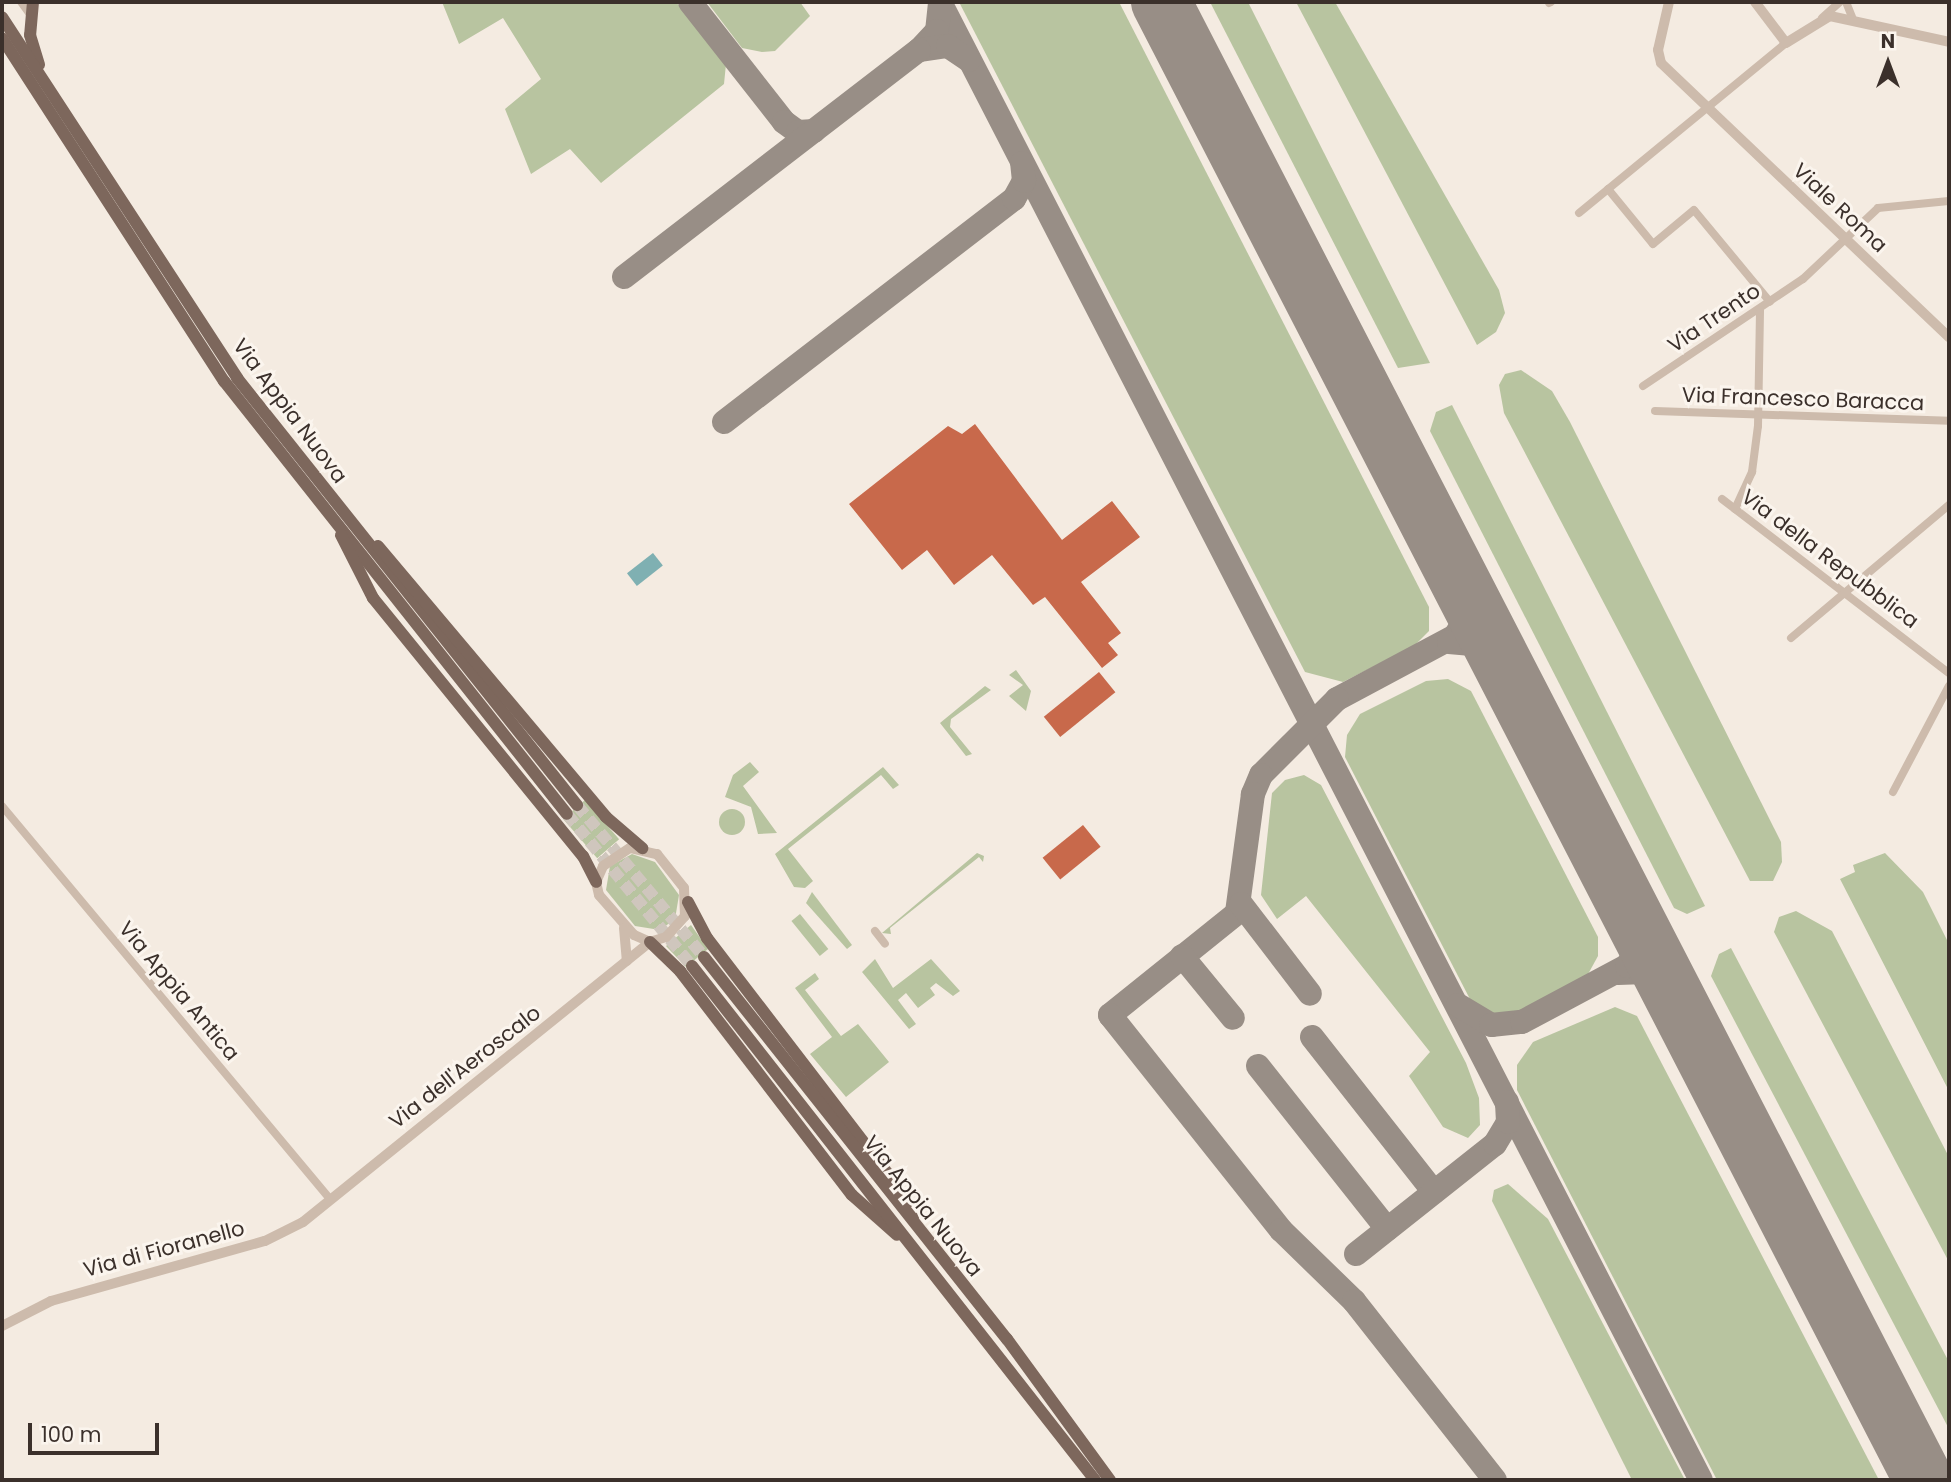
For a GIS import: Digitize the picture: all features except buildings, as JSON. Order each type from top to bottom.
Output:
[{"type":"main road","points":[[33,2],[31,16],[34,52],[56,100]]},
{"type":"main road","name":"Via Appia Nuova","points":[[2,17],[237,378],[567,814]]},
{"type":"main road","name":"Via Appia Nuova","points":[[2,38],[224,381],[333,507],[578,805]]},
{"type":"main road","points":[[333,507],[389,557],[606,817],[642,848]]},
{"type":"main road","points":[[333,507],[373,598],[583,856],[596,882]]},
{"type":"main road","points":[[688,902],[707,937],[887,1173],[923,1240]]},
{"type":"main road","points":[[650,942],[680,971],[852,1195],[911,1247]]},
{"type":"main road","name":"Via Appia Nuova","points":[[704,957],[923,1240],[1007,1339],[1110,1480]]},
{"type":"main road","name":"Via Appia Nuova","points":[[692,966],[1095,1480]]},
{"type":"street","points":[[20,2],[31,16]]},
{"type":"street","name":"Viale Roma","points":[[1669,2],[1658,56],[1703,108],[1949,337]]},
{"type":"street","points":[[1755,2],[1786,43]]},
{"type":"street","points":[[1579,213],[1703,108],[1840,2]]},
{"type":"street","points":[[1846,2],[1853,19]]},
{"type":"street","points":[[1822,18],[1853,19],[1949,42]]},
{"type":"street","points":[[1608,189],[1653,244],[1694,210],[1770,302]]},
{"type":"street","name":"Via Trento","points":[[1643,386],[1803,279],[1878,208],[1949,201]]},
{"type":"street","points":[[1735,509],[1752,472],[1759,416],[1760,310]]},
{"type":"street","name":"Via Francesco Baracca","points":[[1655,411],[1949,421]]},
{"type":"street","name":"Via della Repubblica","points":[[1722,499],[1949,673]]},
{"type":"street","points":[[1791,638],[1949,505]]},
{"type":"street","points":[[1892,792],[1949,686]]},
{"type":"street","name":"Via Appia Antica","points":[[2,806],[330,1199]]},
{"type":"street","points":[[642,848],[671,869],[688,902],[678,929],[650,942],[624,928],[601,901],[596,882],[613,855],[642,848]]},
{"type":"street","points":[[624,928],[630,948],[624,965]]},
{"type":"street","points":[[875,931],[885,944]]},
{"type":"street","name":"Via dell'Aeroscalo","points":[[330,1199],[650,942]]},
{"type":"street","name":"Via di Fioranello","points":[[2,1326],[73,1294],[265,1241],[303,1222],[330,1199]]},
{"type":"green space","points":[[442,2],[676,2],[726,64],[724,84],[601,183],[570,149],[531,174],[505,109],[541,79],[503,18],[459,44]]},
{"type":"green space","points":[[707,2],[800,2],[810,16],[775,51],[762,52],[742,48]]},
{"type":"green space","points":[[959,2],[1119,2],[1429,607],[1429,631],[1414,646],[1343,682],[1305,672]]},
{"type":"green space","points":[[1210,2],[1248,2],[1430,363],[1398,368]]},
{"type":"green space","points":[[1296,2],[1335,2],[1499,290],[1505,313],[1496,332],[1477,345]]},
{"type":"green space","points":[[1521,370],[1552,391],[1570,422],[1781,842],[1782,862],[1773,881],[1750,881],[1504,413],[1499,385],[1505,374]]},
{"type":"green space","points":[[1452,405],[1705,906],[1687,914],[1674,908],[1430,431],[1436,412]]},
{"type":"green space","points":[[1016,670],[1031,691],[1026,711],[1009,696],[1023,685],[1009,675]]},
{"type":"green space","points":[[1448,679],[1471,691],[1598,937],[1598,956],[1587,976],[1521,1014],[1495,1015],[1473,1005],[1345,757],[1347,735],[1360,714],[1426,681]]},
{"type":"green space","points":[[985,686],[991,690],[951,719],[950,727],[972,754],[966,756],[940,723]]},
{"type":"green space","points":[[750,762],[759,772],[743,786],[777,833],[758,834],[751,807],[725,797],[733,775]]},
{"type":"green space","points":[[883,767],[899,785],[893,789],[881,775],[788,849],[813,881],[805,888],[794,887],[775,854]]},
{"type":"green space","points":[[1304,775],[1321,785],[1466,1063],[1479,1098],[1480,1125],[1468,1138],[1443,1127],[1409,1076],[1430,1052],[1306,896],[1277,919],[1261,895],[1272,793],[1285,780]]},
{"type":"green space","points":[[585,800],[619,839],[597,858],[563,819]]},
{"type":"green space","points":[[732,809],[741,813],[745,822],[741,831],[732,835],[723,831],[719,822],[723,813]]},
{"type":"green space","points":[[977,853],[984,856],[983,862],[979,857],[890,928],[891,934],[882,933]]},
{"type":"green space","points":[[1885,853],[1923,892],[1949,944],[1949,1091],[1840,879],[1855,872],[1853,865]]},
{"type":"green space","points":[[632,854],[655,862],[679,895],[675,919],[660,930],[635,926],[606,890],[610,866]]},
{"type":"green space","points":[[812,892],[852,945],[847,949],[806,903]]},
{"type":"green space","points":[[1796,911],[1832,931],[1949,1157],[1949,1262],[1774,932],[1779,917]]},
{"type":"green space","points":[[800,914],[828,949],[820,956],[791,921]]},
{"type":"green space","points":[[691,925],[708,949],[686,967],[666,946]]},
{"type":"green space","points":[[1731,948],[1949,1362],[1949,1429],[1711,976],[1719,954]]},
{"type":"green space","points":[[875,959],[893,988],[931,959],[960,991],[953,996],[936,983],[930,988],[935,995],[918,1008],[906,993],[898,1000],[916,1024],[909,1029],[862,972]]},
{"type":"green space","points":[[815,973],[819,979],[805,990],[841,1036],[858,1024],[889,1062],[846,1097],[810,1054],[832,1037],[795,988]]},
{"type":"green space","points":[[1615,1007],[1637,1016],[1879,1480],[1717,1480],[1517,1090],[1517,1065],[1533,1042]]},
{"type":"green space","points":[[1508,1184],[1548,1219],[1685,1480],[1632,1480],[1492,1201],[1494,1190]]},
{"type":"water","points":[[653,553],[663,566],[637,586],[627,573]]},
{"type":"taxiway","points":[[690,2],[784,122],[798,132],[814,131]]},
{"type":"taxiway","points":[[940,2],[1701,1480]]},
{"type":"taxiway","points":[[940,3],[937,31],[919,50],[948,46],[969,60]]},
{"type":"taxiway","points":[[624,277],[919,50]]},
{"type":"taxiway","points":[[724,422],[1014,199],[1024,181],[1022,163]]},
{"type":"taxiway","points":[[1462,584],[1466,618],[1455,636],[1337,699],[1261,775],[1253,794],[1237,913],[1110,1015],[1281,1230],[1354,1301],[1495,1480]]},
{"type":"taxiway","points":[[1449,642],[1486,645],[1504,668]]},
{"type":"taxiway","points":[[1241,904],[1310,994]]},
{"type":"taxiway","points":[[1458,1005],[1491,1025],[1522,1022],[1627,966],[1637,950],[1635,919]]},
{"type":"taxiway","points":[[1182,956],[1233,1018]]},
{"type":"taxiway","points":[[1618,973],[1646,972],[1673,992]]},
{"type":"taxiway","points":[[1312,1037],[1434,1192]]},
{"type":"taxiway","points":[[1258,1066],[1387,1229]]},
{"type":"taxiway","points":[[1356,1254],[1495,1144],[1508,1122],[1507,1102]]},
{"type":"runway","points":[[1161,2],[1924,1480]]},
{"type":"tunnel","points":[[577,805],[704,957]]},
{"type":"tunnel","points":[[567,814],[692,966]]}]
